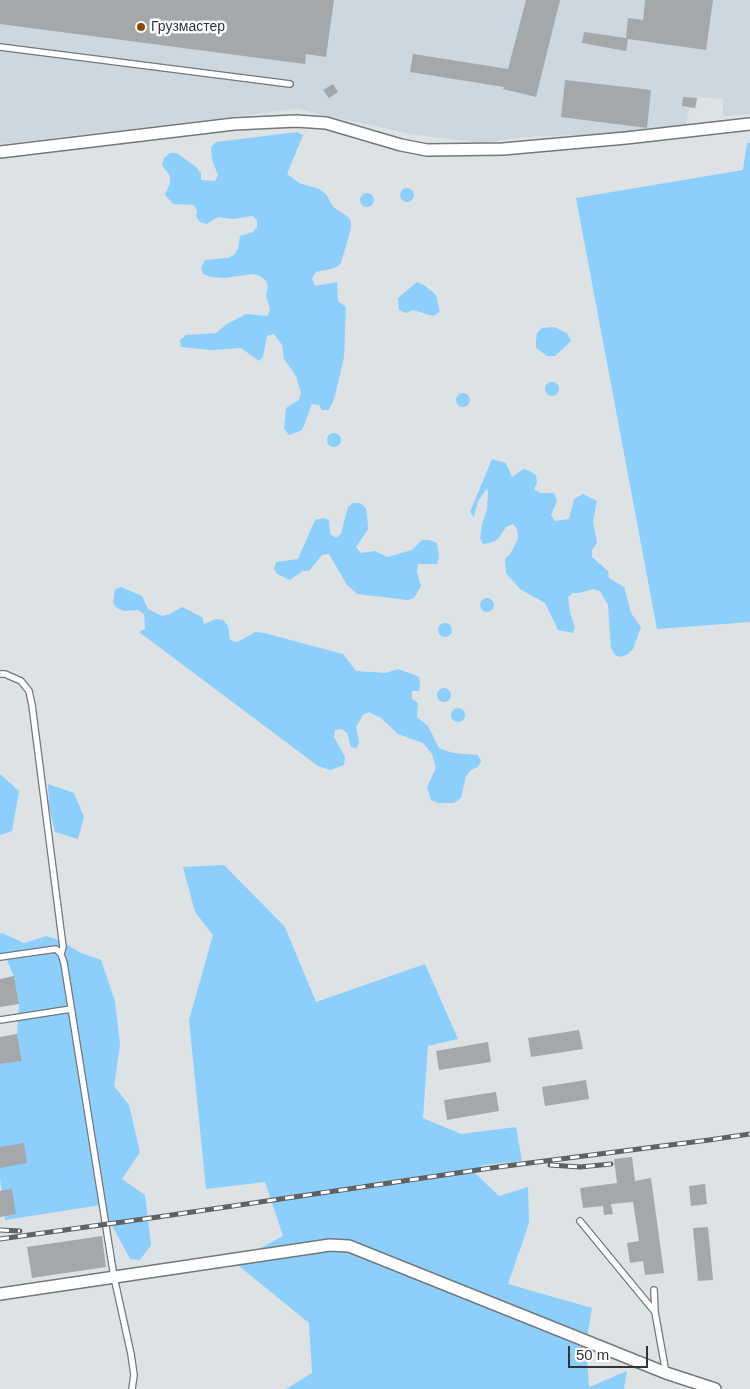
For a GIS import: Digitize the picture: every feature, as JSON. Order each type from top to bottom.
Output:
[{"type":"street","points":[[0,152],[242,123],[296,121],[326,123],[401,145],[427,150],[503,149],[750,124]]},
{"type":"street","points":[[0,1294],[330,1245],[349,1246],[666,1373],[715,1389]]},
{"type":"lane","points":[[0,47],[290,84]]},
{"type":"lane","points":[[0,674],[5,674],[21,681],[29,691],[32,705],[63,948],[62,954],[114,1276],[131,1354],[134,1375],[132,1389]]},
{"type":"lane","points":[[0,957],[56,949],[62,954]]},
{"type":"lane","points":[[0,1020],[71,1009]]},
{"type":"lane","points":[[580,1221],[655,1312]]},
{"type":"lane","points":[[654,1290],[655,1312],[666,1373]]},
{"type":"shaded area","points":[[0,0],[750,0],[750,114],[723,116],[723,99],[697,97],[696,108],[689,108],[686,126],[653,132],[522,137],[483,143],[410,134],[297,109],[0,144]]},
{"type":"shaded area","points":[[297,132],[303,135],[287,174],[299,183],[319,189],[326,194],[333,207],[351,221],[351,228],[341,263],[335,268],[316,272],[312,278],[315,286],[337,282],[338,301],[346,307],[344,357],[335,396],[329,410],[322,410],[319,405],[312,404],[302,430],[289,435],[284,429],[286,408],[299,400],[301,393],[296,376],[284,359],[282,345],[274,334],[267,336],[263,357],[259,361],[241,348],[211,350],[181,347],[180,340],[186,335],[216,333],[227,324],[246,314],[268,316],[270,309],[266,295],[268,287],[266,281],[260,276],[253,274],[224,278],[211,277],[203,274],[201,268],[205,260],[227,258],[234,255],[238,249],[240,236],[253,232],[257,227],[257,221],[253,216],[233,219],[218,217],[207,224],[200,222],[196,216],[197,210],[193,205],[173,204],[165,195],[170,183],[170,176],[162,165],[164,158],[170,153],[177,153],[196,167],[201,173],[201,180],[215,181],[218,175],[212,160],[211,147],[216,142]]},
{"type":"shaded area","points":[[747,143],[750,143],[750,622],[657,629],[576,198],[743,170]]},
{"type":"shaded area","points":[[407,188],[412,190],[414,195],[412,200],[407,202],[402,200],[400,195],[402,190]]},
{"type":"shaded area","points":[[367,193],[372,195],[374,200],[372,205],[367,207],[362,205],[360,200],[362,195]]},
{"type":"shaded area","points":[[417,282],[436,295],[440,312],[433,316],[413,310],[406,313],[399,310],[398,298]]},
{"type":"shaded area","points":[[554,327],[567,333],[571,341],[555,356],[547,356],[536,348],[537,333],[542,328]]},
{"type":"shaded area","points":[[552,382],[557,384],[559,389],[557,394],[552,396],[547,394],[545,389],[547,384]]},
{"type":"shaded area","points":[[463,393],[468,395],[470,400],[468,405],[463,407],[458,405],[456,400],[458,395]]},
{"type":"shaded area","points":[[334,433],[339,435],[341,440],[339,445],[334,447],[329,445],[327,440],[329,435]]},
{"type":"shaded area","points":[[492,459],[506,463],[512,477],[524,469],[536,475],[537,483],[534,489],[540,493],[554,493],[557,501],[551,515],[555,521],[569,519],[574,499],[583,494],[597,501],[593,521],[597,543],[592,550],[592,557],[608,571],[609,578],[624,587],[631,613],[641,627],[633,649],[628,654],[621,657],[615,655],[611,648],[608,605],[600,591],[593,589],[573,593],[568,597],[570,613],[575,627],[573,633],[558,630],[545,603],[520,589],[506,573],[505,559],[511,553],[518,538],[517,529],[513,524],[506,527],[498,539],[483,544],[480,538],[487,509],[487,488],[478,501],[474,517],[470,512]]},
{"type":"shaded area","points":[[353,503],[360,503],[366,508],[367,514],[368,529],[356,547],[361,553],[375,551],[387,557],[412,550],[422,540],[437,543],[439,558],[437,564],[418,564],[417,572],[421,586],[414,598],[407,600],[357,594],[347,585],[329,554],[322,555],[309,571],[303,571],[290,580],[277,574],[274,569],[276,562],[298,559],[315,520],[323,518],[329,520],[330,534],[336,538],[341,534],[348,507]]},
{"type":"shaded area","points":[[121,587],[142,596],[148,609],[162,616],[182,607],[202,617],[204,624],[216,619],[223,620],[228,626],[230,640],[237,642],[256,632],[264,633],[343,654],[356,671],[385,673],[398,669],[419,677],[419,691],[412,691],[412,699],[418,703],[417,717],[428,726],[439,748],[453,753],[478,755],[481,761],[478,767],[471,770],[466,776],[461,798],[454,803],[438,803],[431,800],[427,787],[436,768],[432,754],[423,743],[398,734],[381,718],[369,712],[363,715],[356,727],[359,742],[357,748],[351,747],[347,733],[342,729],[335,730],[334,737],[345,757],[344,765],[330,770],[318,766],[139,632],[145,629],[144,614],[138,610],[124,611],[117,608],[113,603],[115,589]]},
{"type":"shaded area","points":[[487,598],[492,600],[494,605],[492,610],[487,612],[482,610],[480,605],[482,600]]},
{"type":"shaded area","points":[[445,623],[450,625],[452,630],[450,635],[445,637],[440,635],[438,630],[440,625]]},
{"type":"shaded area","points":[[444,688],[449,690],[451,695],[449,700],[444,702],[439,700],[437,695],[439,690]]},
{"type":"shaded area","points":[[458,708],[463,710],[465,715],[463,720],[458,722],[453,720],[451,715],[453,710]]},
{"type":"shaded area","points":[[0,774],[19,791],[12,831],[0,835]]},
{"type":"shaded area","points":[[48,784],[74,793],[84,817],[78,839],[55,832],[49,808]]},
{"type":"shaded area","points":[[224,865],[285,927],[316,1002],[425,964],[458,1039],[428,1046],[423,1118],[461,1134],[516,1127],[522,1161],[483,1165],[475,1173],[499,1196],[528,1187],[529,1223],[508,1284],[592,1308],[586,1344],[589,1387],[627,1371],[624,1389],[286,1389],[312,1373],[309,1323],[234,1262],[283,1236],[265,1182],[206,1189],[189,1020],[213,935],[195,912],[183,867]]},
{"type":"shaded area","points":[[2,933],[24,943],[46,936],[59,940],[81,953],[101,960],[115,1001],[120,1045],[114,1086],[129,1105],[140,1152],[122,1179],[145,1195],[151,1245],[140,1260],[130,1259],[101,1205],[5,1220],[0,1178],[0,1064],[22,1060],[17,1034],[19,1004],[14,977],[6,958],[0,957],[0,934]]},
{"type":"building","points":[[0,0],[334,0],[326,57],[306,54],[305,64],[0,24]]},
{"type":"building","points":[[526,0],[560,0],[536,97],[503,89],[504,87],[410,72],[413,54],[508,69]]},
{"type":"building","points":[[645,0],[713,0],[706,50],[628,39],[626,51],[582,43],[584,32],[626,38],[628,18],[643,20]]},
{"type":"building","points":[[565,80],[651,90],[647,128],[561,117]]},
{"type":"building","points":[[333,84],[338,92],[329,98],[323,90]]},
{"type":"building","points":[[683,97],[697,98],[695,108],[682,106]]},
{"type":"building","points":[[14,976],[19,1004],[0,1007],[0,979]]},
{"type":"building","points":[[579,1030],[583,1049],[531,1057],[528,1038]]},
{"type":"building","points":[[17,1034],[22,1061],[0,1064],[0,1037]]},
{"type":"building","points":[[488,1042],[491,1062],[439,1070],[436,1051]]},
{"type":"building","points":[[586,1080],[589,1099],[545,1106],[542,1087]]},
{"type":"building","points":[[496,1092],[499,1111],[447,1120],[444,1100]]},
{"type":"building","points":[[24,1143],[27,1163],[0,1168],[0,1147]]},
{"type":"building","points":[[632,1157],[635,1181],[651,1178],[664,1273],[645,1275],[643,1261],[630,1263],[627,1243],[639,1241],[633,1202],[611,1204],[613,1214],[604,1215],[603,1206],[583,1208],[580,1188],[617,1183],[614,1159]]},
{"type":"building","points":[[705,1184],[707,1204],[691,1206],[689,1186]]},
{"type":"building","points":[[12,1189],[16,1214],[0,1217],[0,1191]]},
{"type":"building","points":[[708,1227],[713,1280],[698,1281],[693,1228]]},
{"type":"building","points":[[102,1236],[106,1267],[32,1278],[27,1247]]},
{"type":"railway","points":[[0,1239],[498,1167],[750,1134]]},
{"type":"railway","points":[[550,1165],[580,1167],[611,1164]]},
{"type":"railway","points":[[0,1230],[20,1231]]},
{"type":"place","name":"Грузмастер","points":[[141,27]]}]
